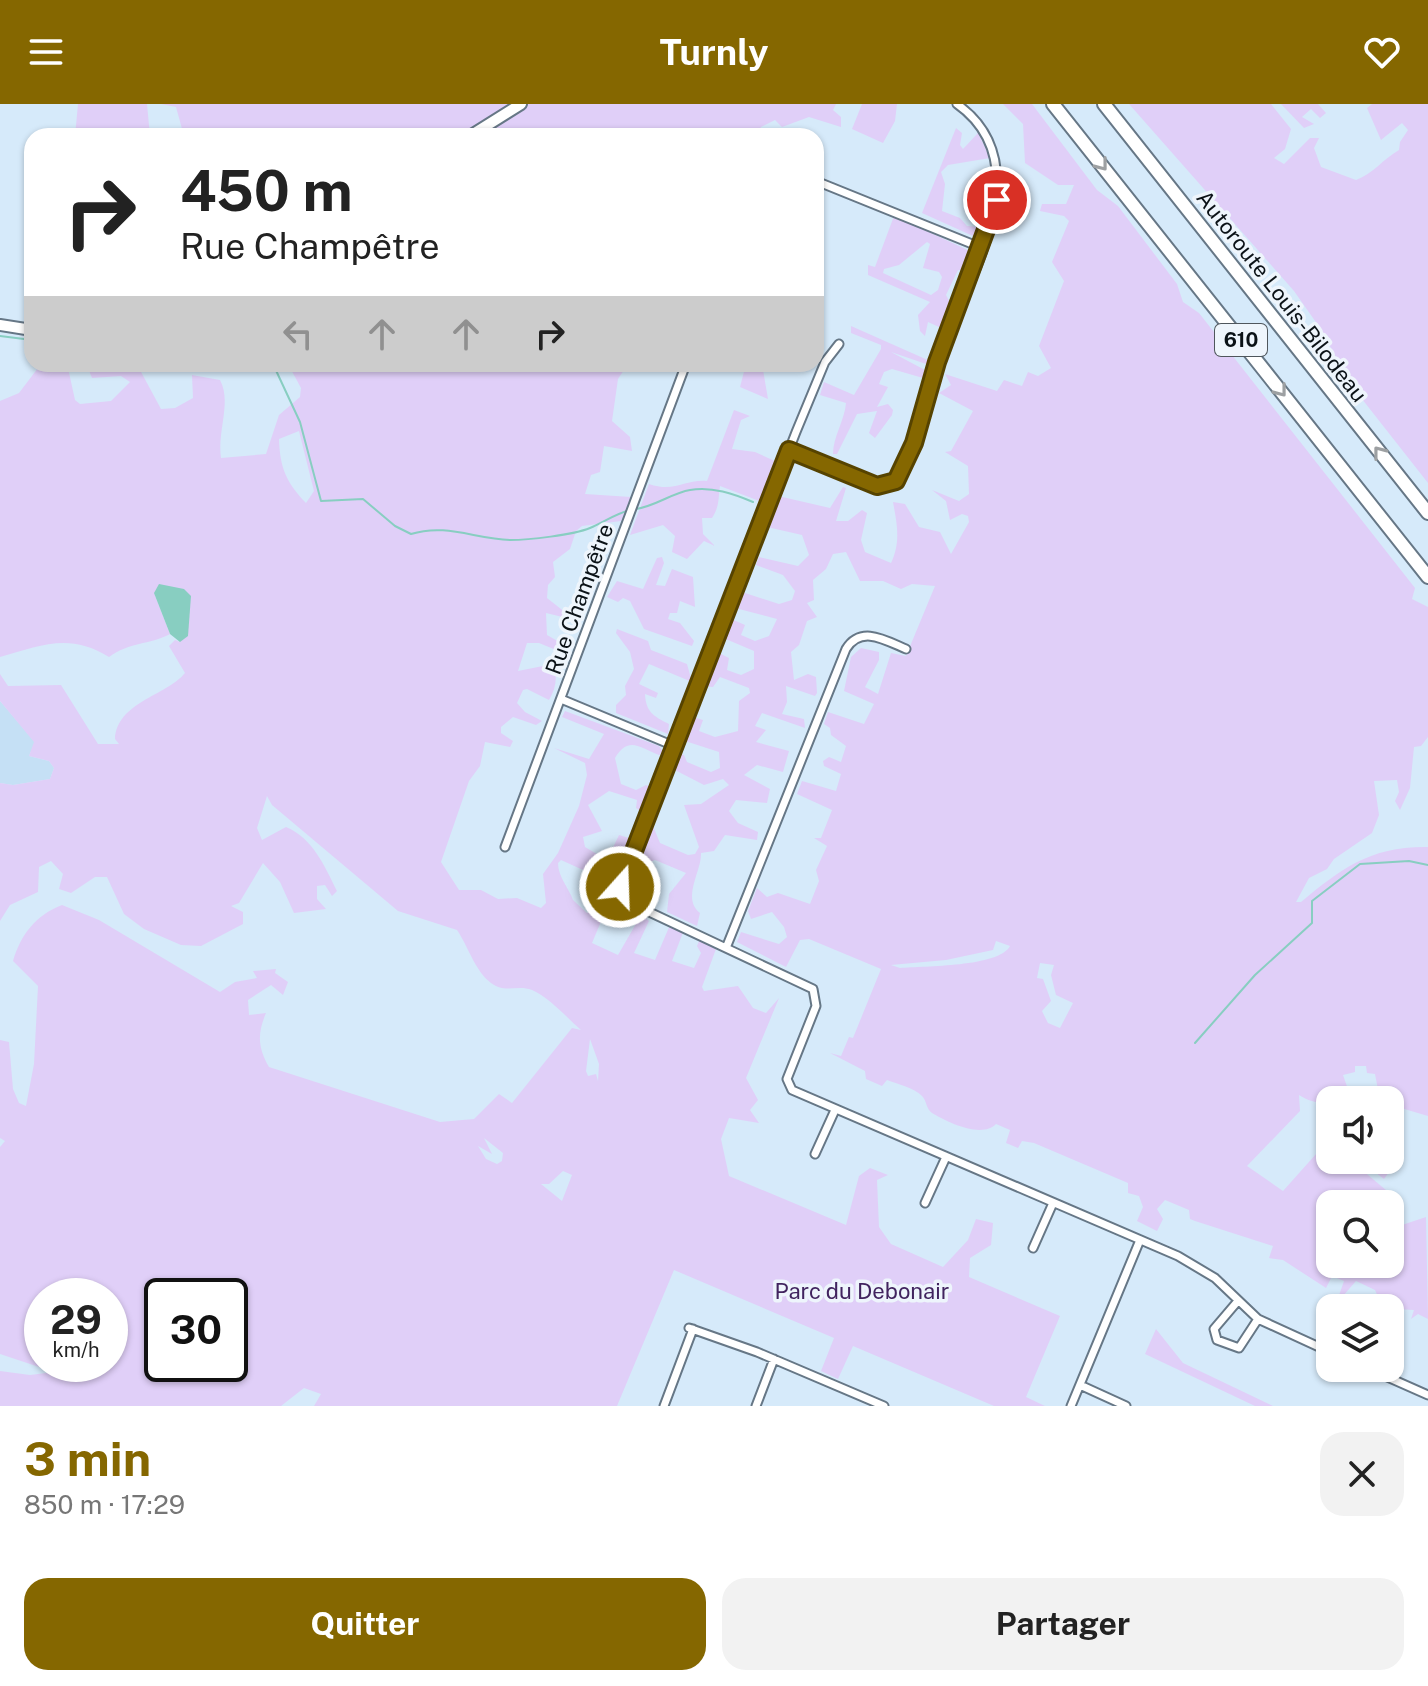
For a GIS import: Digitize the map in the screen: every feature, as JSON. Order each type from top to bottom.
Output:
[{"type":"highway","name":"610","points":[[1053,104],[1428,577]]},
{"type":"highway","name":"Autoroute Louis-Bilodeau","points":[[1104,104],[1428,513]]},
{"type":"street","points":[[483,128],[521,104]]},
{"type":"street","points":[[789,450],[877,486],[896,481],[914,443],[937,362],[982,248],[997,200],[997,160],[980,124],[957,104]]},
{"type":"street","points":[[824,184],[982,248]]},
{"type":"street","points":[[0,325],[24,329]]},
{"type":"street","points":[[824,364],[839,344]]},
{"type":"street","name":"Rue Champêtre","points":[[505,847],[683,372]]},
{"type":"street","points":[[821,372],[674,746],[620,893],[628,902],[806,984],[817,995],[816,1006],[787,1079],[792,1090],[1205,1271],[1258,1319],[1316,1346]]},
{"type":"street","points":[[726,948],[846,649],[855,638],[865,635],[906,649]]},
{"type":"street","points":[[561,699],[674,746]]},
{"type":"street","points":[[815,1154],[835,1110]]},
{"type":"street","points":[[925,1203],[946,1157]]},
{"type":"street","points":[[1033,1248],[1053,1203]]},
{"type":"street","points":[[1071,1406],[1140,1240]]},
{"type":"street","points":[[1237,1302],[1214,1329],[1217,1340],[1239,1348],[1258,1319]]},
{"type":"street","points":[[664,1406],[691,1329],[774,1359],[884,1406]]},
{"type":"street","points":[[756,1406],[774,1359]]},
{"type":"street","points":[[1399,1382],[1428,1395]]},
{"type":"street","points":[[1080,1385],[1126,1406]]},
{"type":"shaded area","points":[[159,584],[184,589],[191,596],[188,636],[180,642],[170,634],[154,593]]},
{"type":"shaded area","points":[[0,701],[35,742],[29,756],[49,761],[54,768],[50,779],[13,785],[0,783]]},
{"type":"green space","points":[[78,104],[147,104],[149,128],[76,128]]},
{"type":"green space","points":[[161,104],[836,104],[833,110],[841,117],[841,127],[809,117],[782,127],[775,120],[760,128],[182,128],[176,107]]},
{"type":"green space","points":[[862,104],[897,104],[895,121],[883,143],[852,129]]},
{"type":"green space","points":[[1003,104],[1032,104],[1097,190],[1118,206],[1177,284],[1183,302],[1199,313],[1415,588],[1412,599],[1428,607],[1428,737],[1421,746],[1414,747],[1410,788],[1400,810],[1395,801],[1399,792],[1397,780],[1374,781],[1379,815],[1372,833],[1334,859],[1327,869],[1309,878],[1296,902],[1301,902],[1358,861],[1390,850],[1428,847],[1428,1116],[1404,1109],[1404,1086],[1377,1086],[1375,1074],[1367,1073],[1366,1066],[1355,1066],[1355,1072],[1343,1075],[1347,1086],[1316,1086],[1316,1102],[1299,1095],[1300,1111],[1247,1166],[1283,1191],[1316,1154],[1316,1174],[1367,1174],[1386,1190],[1316,1190],[1316,1278],[1331,1278],[1326,1288],[1283,1260],[1269,1258],[1273,1246],[1190,1219],[1189,1210],[1165,1200],[1157,1209],[1163,1219],[1157,1231],[1137,1221],[1143,1207],[1139,1196],[1128,1193],[1128,1183],[1034,1143],[1022,1141],[1018,1148],[1006,1143],[1010,1130],[996,1124],[982,1130],[955,1124],[932,1113],[919,1093],[887,1080],[882,1086],[866,1079],[865,1071],[830,1053],[841,1056],[849,1037],[853,1038],[881,969],[809,939],[800,940],[786,967],[737,942],[741,932],[779,944],[787,937],[784,927],[772,912],[751,919],[748,911],[757,888],[767,897],[778,893],[810,904],[819,881],[816,870],[827,846],[814,838],[821,838],[832,810],[797,794],[802,781],[836,791],[841,774],[824,766],[823,761],[829,757],[841,762],[846,746],[831,735],[830,728],[824,724],[828,712],[864,724],[874,704],[844,691],[851,657],[861,648],[879,652],[879,660],[865,687],[878,694],[891,653],[906,656],[935,586],[912,584],[901,589],[883,581],[860,581],[846,552],[833,554],[826,569],[813,580],[814,600],[807,603],[817,617],[807,621],[799,645],[791,652],[794,680],[808,674],[816,677],[817,693],[815,696],[786,686],[787,702],[782,714],[804,719],[805,728],[762,713],[755,726],[766,730],[756,742],[789,751],[783,772],[757,765],[744,775],[770,789],[767,803],[736,800],[729,811],[738,823],[758,832],[757,840],[725,835],[714,851],[701,853],[692,892],[692,900],[700,913],[697,926],[667,912],[669,894],[686,873],[655,860],[650,862],[637,853],[648,823],[653,826],[660,843],[688,855],[695,854],[699,847],[684,805],[701,804],[729,785],[723,779],[704,785],[671,768],[677,753],[684,755],[687,762],[711,772],[720,768],[719,752],[682,740],[690,716],[703,720],[699,731],[715,737],[738,731],[739,701],[750,693],[749,688],[720,677],[713,687],[701,686],[719,653],[729,658],[727,670],[741,675],[754,669],[754,651],[721,637],[729,618],[745,625],[741,635],[755,641],[769,636],[777,619],[739,609],[736,606],[742,592],[779,604],[792,600],[795,591],[783,575],[756,565],[759,557],[798,566],[809,555],[802,535],[767,527],[778,496],[830,508],[843,487],[846,488],[836,521],[848,521],[862,510],[867,513],[861,540],[865,552],[891,563],[897,540],[893,502],[905,504],[919,527],[940,532],[951,554],[969,522],[968,516],[962,514],[950,520],[946,501],[932,490],[959,501],[969,494],[968,466],[945,452],[951,451],[973,411],[939,393],[951,385],[945,374],[997,391],[1004,380],[1022,386],[1028,372],[1038,376],[1051,368],[1039,346],[1064,281],[1052,262],[1069,221],[1064,216],[1040,211],[1042,204],[1066,204],[1074,185],[1058,185],[1025,163],[1023,124]],"holes":[[[996,941],[1010,946],[1003,953],[977,962],[900,968],[891,965],[946,960],[993,950]],[[1040,963],[1054,965],[1051,975],[1056,995],[1073,1003],[1060,1028],[1048,1023],[1042,1011],[1051,1001],[1043,979],[1037,978]]]},
{"type":"green space","points":[[1129,104],[1271,104],[1291,129],[1285,149],[1274,158],[1284,164],[1310,138],[1319,138],[1314,148],[1321,167],[1356,180],[1399,150],[1408,130],[1402,123],[1381,140],[1367,108],[1372,104],[1428,104],[1428,483],[1351,385],[1320,328],[1294,291]]},
{"type":"green space","points":[[1281,104],[1318,104],[1326,113],[1320,118],[1311,109],[1302,117],[1314,124],[1304,128]]},
{"type":"green space","points":[[956,128],[962,133],[960,145],[963,149],[978,133],[990,158],[948,165],[941,172],[945,184],[942,211],[960,218],[967,226],[980,227],[973,236],[922,213]]},
{"type":"green space","points":[[894,216],[972,252],[965,271],[958,270],[946,295],[953,308],[939,327],[928,322],[925,336],[920,331],[918,315],[930,302],[868,275],[868,265],[875,267]],"holes":[[[927,242],[930,244],[923,268],[939,272],[942,277],[938,290],[931,295],[883,273],[884,269],[899,265]]]},
{"type":"green space","points":[[851,326],[930,361],[929,365],[891,352],[925,370],[923,378],[892,369],[884,372],[879,384],[888,387],[877,407],[888,404],[893,410],[892,415],[875,438],[869,433],[877,411],[857,414],[837,454],[833,454],[846,403],[820,395],[824,382],[854,395],[881,349],[881,345],[851,333]]},
{"type":"green space","name":"Parc du Debonair","points":[[35,372],[69,372],[75,400],[80,404],[111,401],[130,382],[121,376],[92,378],[90,372],[141,372],[161,409],[175,408],[193,398],[192,375],[220,380],[225,398],[221,458],[266,454],[279,415],[300,397],[301,388],[292,372],[623,372],[618,379],[612,421],[630,437],[632,451],[604,446],[600,472],[591,475],[585,494],[631,497],[621,521],[582,526],[576,531],[570,549],[553,562],[555,577],[548,585],[547,598],[575,620],[546,613],[547,635],[561,643],[561,652],[539,643],[527,643],[518,671],[553,664],[556,678],[549,700],[527,689],[523,690],[517,703],[525,712],[542,721],[536,725],[513,717],[501,727],[501,733],[513,741],[510,747],[485,742],[480,766],[469,781],[441,862],[459,890],[481,890],[498,899],[517,898],[541,908],[546,903],[543,874],[558,853],[579,806],[587,775],[585,763],[554,748],[589,759],[604,734],[562,717],[565,711],[659,746],[663,752],[659,755],[630,745],[615,758],[621,784],[636,790],[646,785],[652,788],[642,812],[636,808],[637,800],[609,791],[588,805],[602,831],[583,837],[585,847],[607,860],[619,835],[632,839],[614,884],[561,860],[558,863],[573,900],[587,913],[604,901],[608,905],[592,943],[618,955],[641,915],[649,921],[634,953],[655,960],[670,925],[684,930],[672,961],[694,968],[701,953],[697,946],[700,939],[716,949],[702,987],[704,991],[738,986],[753,1008],[766,1013],[779,998],[746,1078],[758,1100],[750,1110],[759,1123],[729,1118],[721,1139],[729,1176],[846,1225],[859,1176],[870,1168],[888,1175],[877,1180],[879,1227],[891,1244],[943,1267],[968,1240],[976,1219],[993,1223],[991,1245],[970,1258],[969,1277],[1060,1316],[1026,1397],[1045,1406],[994,1406],[853,1346],[838,1379],[821,1371],[834,1338],[674,1270],[617,1406],[314,1406],[321,1394],[304,1388],[281,1406],[0,1406],[0,1371],[24,1374],[24,1382],[128,1382],[128,1278],[24,1278],[24,1362],[0,1354],[0,1147],[5,1141],[0,1138],[0,1040],[9,1042],[13,1089],[19,1103],[26,1106],[34,1064],[38,986],[13,961],[25,934],[44,914],[62,905],[99,920],[220,992],[235,982],[257,978],[253,971],[276,969],[275,973],[288,982],[283,995],[271,985],[248,1000],[249,1015],[266,1013],[260,1041],[269,1067],[440,1122],[474,1119],[499,1094],[512,1103],[572,1028],[581,1030],[538,993],[527,988],[502,988],[491,983],[476,965],[457,930],[398,911],[272,805],[267,796],[257,828],[262,840],[286,827],[304,838],[323,863],[337,891],[332,896],[325,885],[317,886],[317,899],[326,909],[294,913],[280,882],[263,863],[239,903],[231,906],[243,912],[243,924],[201,946],[181,945],[144,929],[124,914],[107,877],[95,877],[71,893],[59,889],[63,874],[51,861],[39,867],[38,892],[10,905],[0,921],[0,783],[13,785],[50,779],[54,768],[49,761],[29,756],[34,742],[0,701],[0,674],[8,686],[61,685],[98,744],[119,744],[115,739],[124,716],[185,673],[169,646],[175,640],[180,642],[154,593],[170,634],[162,638],[124,649],[109,657],[94,649],[67,643],[0,657],[0,401],[19,393]],"holes":[[[299,431],[314,491],[306,503],[285,474],[279,439]],[[590,1039],[599,1064],[598,1081],[596,1074],[588,1076],[586,1071]],[[484,1138],[503,1153],[502,1161],[497,1164],[486,1159],[478,1146],[492,1154]],[[563,1171],[572,1175],[562,1201],[541,1184],[549,1184]]]},
{"type":"green space","points":[[744,372],[763,372],[768,399],[740,387]]},
{"type":"green space","points":[[734,410],[750,416],[741,420],[732,449],[755,452],[777,462],[762,502],[720,486],[715,514],[712,518],[702,518],[703,534],[715,546],[704,541],[687,559],[672,552],[675,536],[663,525],[630,535],[649,484],[666,487],[707,481]]},
{"type":"green space","points":[[662,557],[664,563],[656,585],[665,586],[672,569],[693,577],[695,607],[680,601],[677,613],[670,613],[668,619],[680,623],[694,641],[692,646],[644,629],[630,601],[623,598],[618,602],[607,597],[617,581],[643,589],[657,558]]},
{"type":"green space","points":[[617,629],[648,641],[651,650],[687,664],[692,682],[649,664],[639,684],[658,693],[656,698],[645,694],[647,705],[651,713],[669,724],[668,734],[616,713],[616,705],[626,695],[625,686],[634,669],[630,652],[616,633]]},
{"type":"green space","points":[[1426,1217],[1428,1319],[1418,1314],[1411,1319],[1414,1310],[1404,1309],[1404,1294],[1377,1294],[1375,1290],[1356,1281],[1345,1294],[1339,1294],[1344,1281],[1337,1278],[1404,1278],[1404,1224]]},
{"type":"green space","points":[[1156,1329],[1183,1363],[1273,1406],[1255,1406],[1145,1354]]},
{"type":"waterway","points":[[0,336],[24,339]]},
{"type":"waterway","points":[[277,372],[300,422],[321,501],[363,499],[395,526],[411,534],[436,530],[510,540],[582,531],[630,510]]},
{"type":"waterway","points":[[636,509],[698,489],[723,492],[753,502]]},
{"type":"waterway","points":[[1195,1043],[1255,975],[1312,923],[1312,901],[1360,864],[1409,861],[1428,865]]},
{"type":"route","points":[[620,887],[789,450],[877,486],[891,484],[901,475],[914,443],[931,378],[982,248],[997,200]]}]
